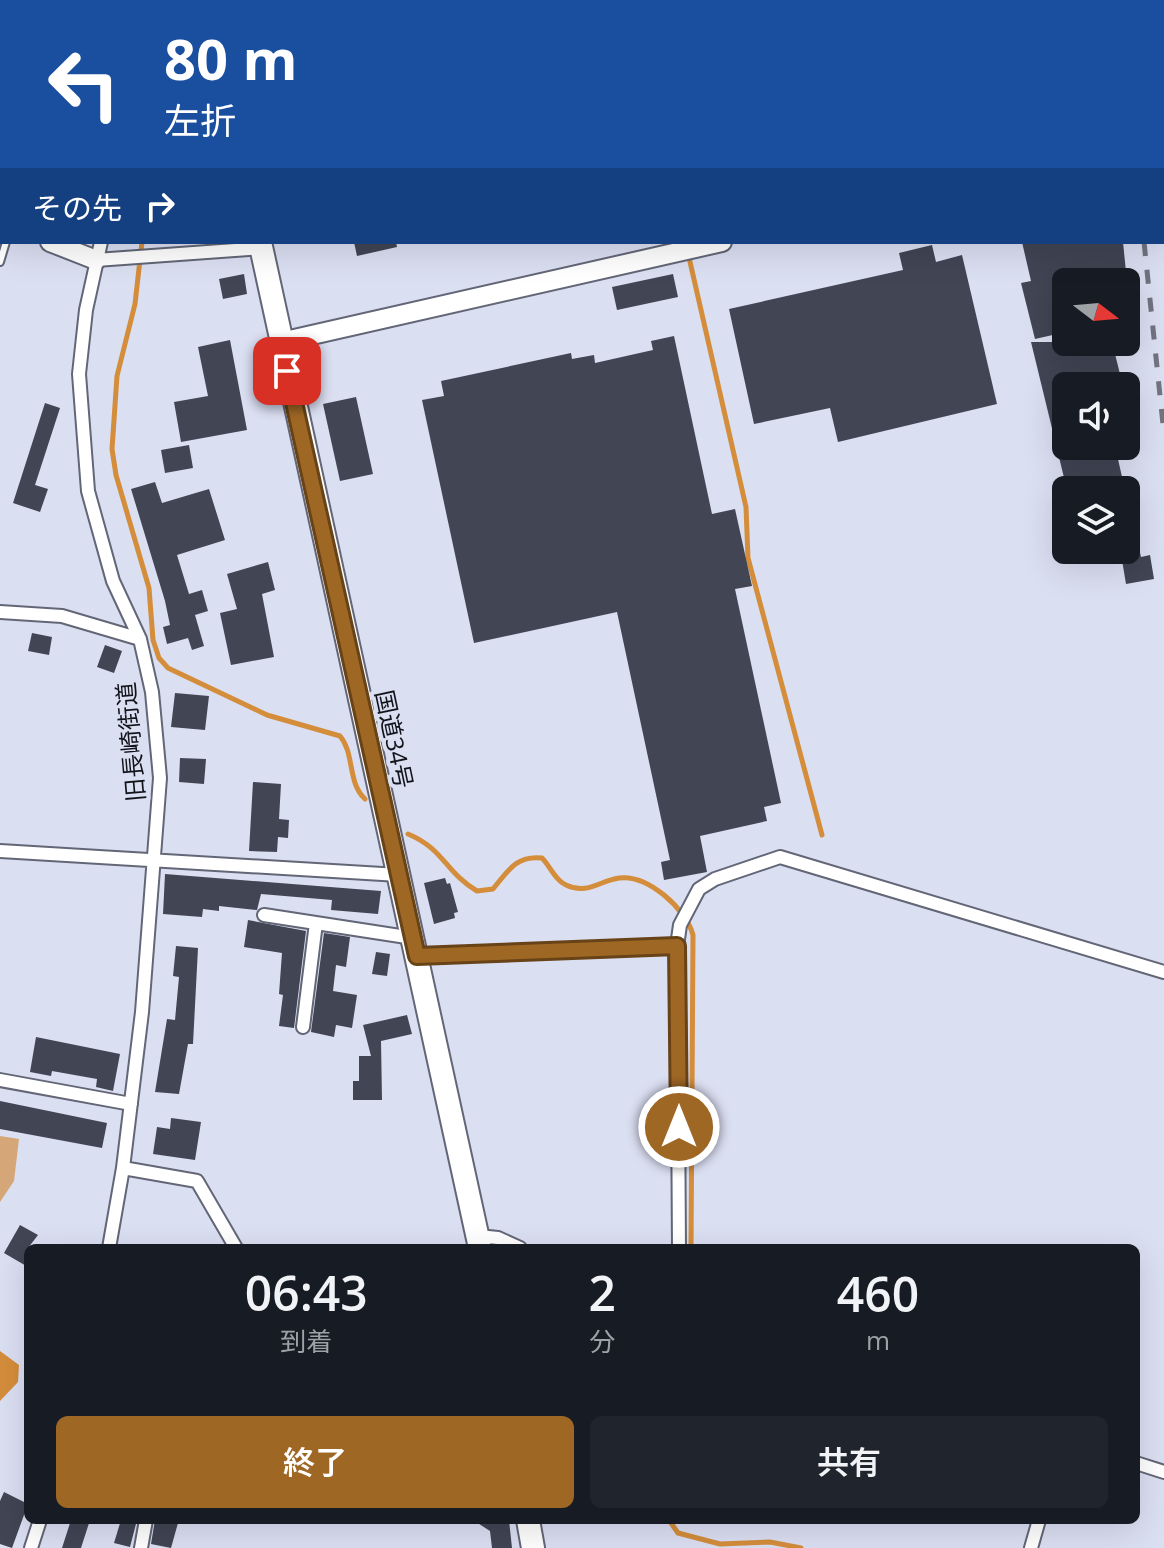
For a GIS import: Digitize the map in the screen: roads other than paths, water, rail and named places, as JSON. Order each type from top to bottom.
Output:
[{"type":"highway","name":"国道34号","points":[[261,245],[479,1242]]},
{"type":"highway","points":[[529,1524],[533,1548]]},
{"type":"street","points":[[61,244],[135,259],[261,245]]},
{"type":"street","points":[[281,342],[713,244]]},
{"type":"street","name":"旧長崎街道","points":[[99,251],[86,310],[79,374],[88,491],[113,581],[140,639],[152,692],[160,778],[131,1104],[110,1244]]},
{"type":"street","points":[[0,612],[62,616],[140,639]]},
{"type":"street","points":[[0,851],[399,875]]},
{"type":"street","points":[[679,1244],[677,946],[680,925],[688,906],[699,889],[715,879],[780,857],[1164,972]]},
{"type":"street","points":[[264,915],[316,923],[415,947],[677,946]]},
{"type":"street","points":[[303,1027],[316,923]]},
{"type":"street","points":[[0,1080],[131,1104]]},
{"type":"street","points":[[123,1168],[197,1181],[234,1244]]},
{"type":"street","points":[[479,1242],[498,1238],[511,1244]]},
{"type":"street","points":[[1140,1464],[1164,1472]]},
{"type":"street","points":[[31,1548],[39,1524]]},
{"type":"street","points":[[141,1548],[145,1524]]},
{"type":"street","points":[[1031,1548],[1038,1524]]},
{"type":"waterway","points":[[142,244],[135,304],[117,376],[112,449],[116,475],[149,588],[153,640],[159,658],[168,668],[267,715],[340,736],[348,751],[356,785],[365,799]]},
{"type":"waterway","points":[[688,253],[746,507],[748,558],[822,835]]},
{"type":"waterway","points":[[408,834],[429,847],[477,891],[493,889],[519,862],[542,858],[562,883],[573,888],[587,888],[619,878],[630,878],[653,887],[683,915],[693,935],[691,1244]]},
{"type":"waterway","points":[[672,1524],[678,1533],[720,1544],[770,1542],[801,1548]]},
{"type":"railway","points":[[1144,244],[1164,434]]}]
